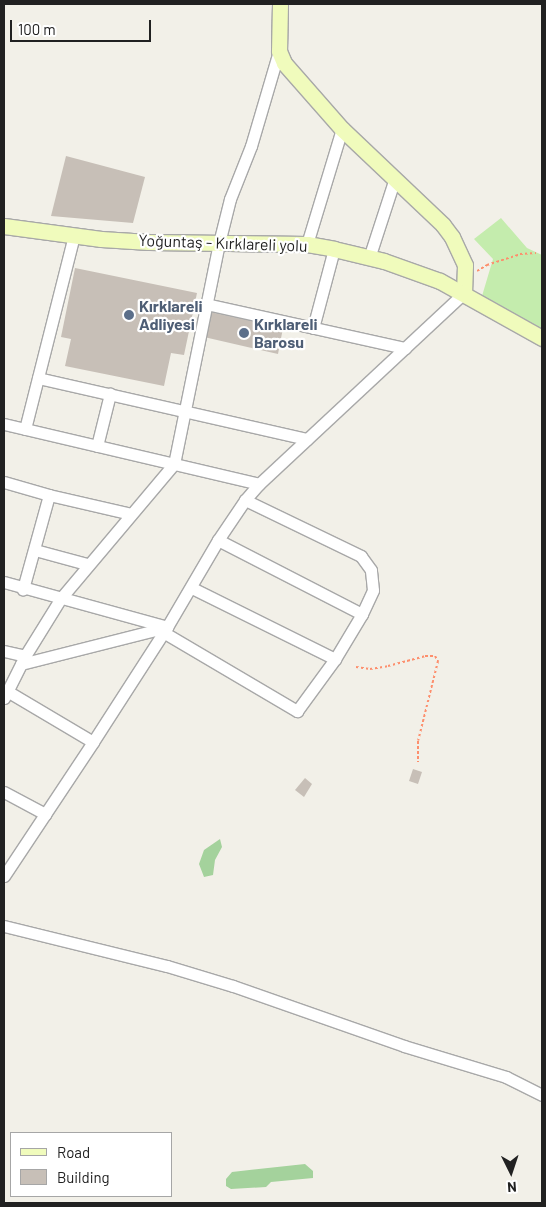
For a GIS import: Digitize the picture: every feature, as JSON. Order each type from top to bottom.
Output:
[{"type":"street","points":[[92,742],[5,695],[23,660],[61,598],[87,564],[174,464],[218,243],[230,199],[252,146],[279,51],[280,4]]},
{"type":"street","points":[[4,876],[192,588],[218,540],[245,500],[259,484],[464,293],[465,265],[452,237],[443,225],[394,181],[342,129],[293,74],[279,51]]},
{"type":"street","points":[[307,244],[342,129]]},
{"type":"street","points":[[369,258],[394,181]]},
{"type":"street","name":"Yoğuntaş - Kırklareli yolu","points":[[4,226],[74,236],[149,242],[307,244],[410,269],[464,293],[542,338]]},
{"type":"street","points":[[25,429],[74,236]]},
{"type":"street","points":[[313,328],[334,250]]},
{"type":"street","points":[[206,304],[405,348]]},
{"type":"street","points":[[38,378],[307,439]]},
{"type":"street","points":[[97,446],[110,394]]},
{"type":"street","points":[[4,424],[259,484]]},
{"type":"street","points":[[4,482],[48,495],[131,514]]},
{"type":"street","points":[[23,589],[35,550],[48,495]]},
{"type":"street","points":[[4,582],[165,629],[297,711],[335,659],[362,614],[373,590],[371,570],[361,556],[245,500]]},
{"type":"street","points":[[218,540],[362,614]]},
{"type":"street","points":[[35,550],[87,564]]},
{"type":"street","points":[[192,588],[335,659]]},
{"type":"street","points":[[4,651],[23,660],[165,629]]},
{"type":"street","points":[[4,792],[45,814]]},
{"type":"street","points":[[4,926],[167,966],[233,986],[404,1046],[506,1077],[542,1095]]},
{"type":"path","points":[[466,277],[487,265],[520,254],[536,253]]},
{"type":"path","points":[[356,667],[370,669],[425,656],[435,656],[438,661],[418,742],[418,762]]},
{"type":"green space","points":[[501,218],[527,248],[542,255],[542,331],[482,296],[493,259],[474,239]]},
{"type":"green space","points":[[220,839],[222,847],[215,860],[213,875],[204,877],[199,864],[204,850]]},
{"type":"green space","points":[[305,1164],[313,1171],[313,1178],[271,1182],[266,1187],[231,1189],[226,1186],[226,1179],[232,1172]]},
{"type":"building","points":[[66,156],[145,177],[133,223],[51,216]]},
{"type":"building","name":"Kırklareli Adliyesi","points":[[75,268],[197,293],[184,355],[171,353],[164,386],[65,366],[71,339],[61,337]]},
{"type":"building","name":"Kırklareli Barosu","points":[[210,312],[283,328],[278,354],[204,337]]},
{"type":"building","points":[[413,769],[422,772],[418,784],[409,781]]},
{"type":"building","points":[[305,778],[312,784],[304,797],[295,790]]},
{"type":"place","name":"Kırklareli Adliyesi","points":[[129,315]]},
{"type":"place","name":"Kırklareli Barosu","points":[[244,333]]}]
